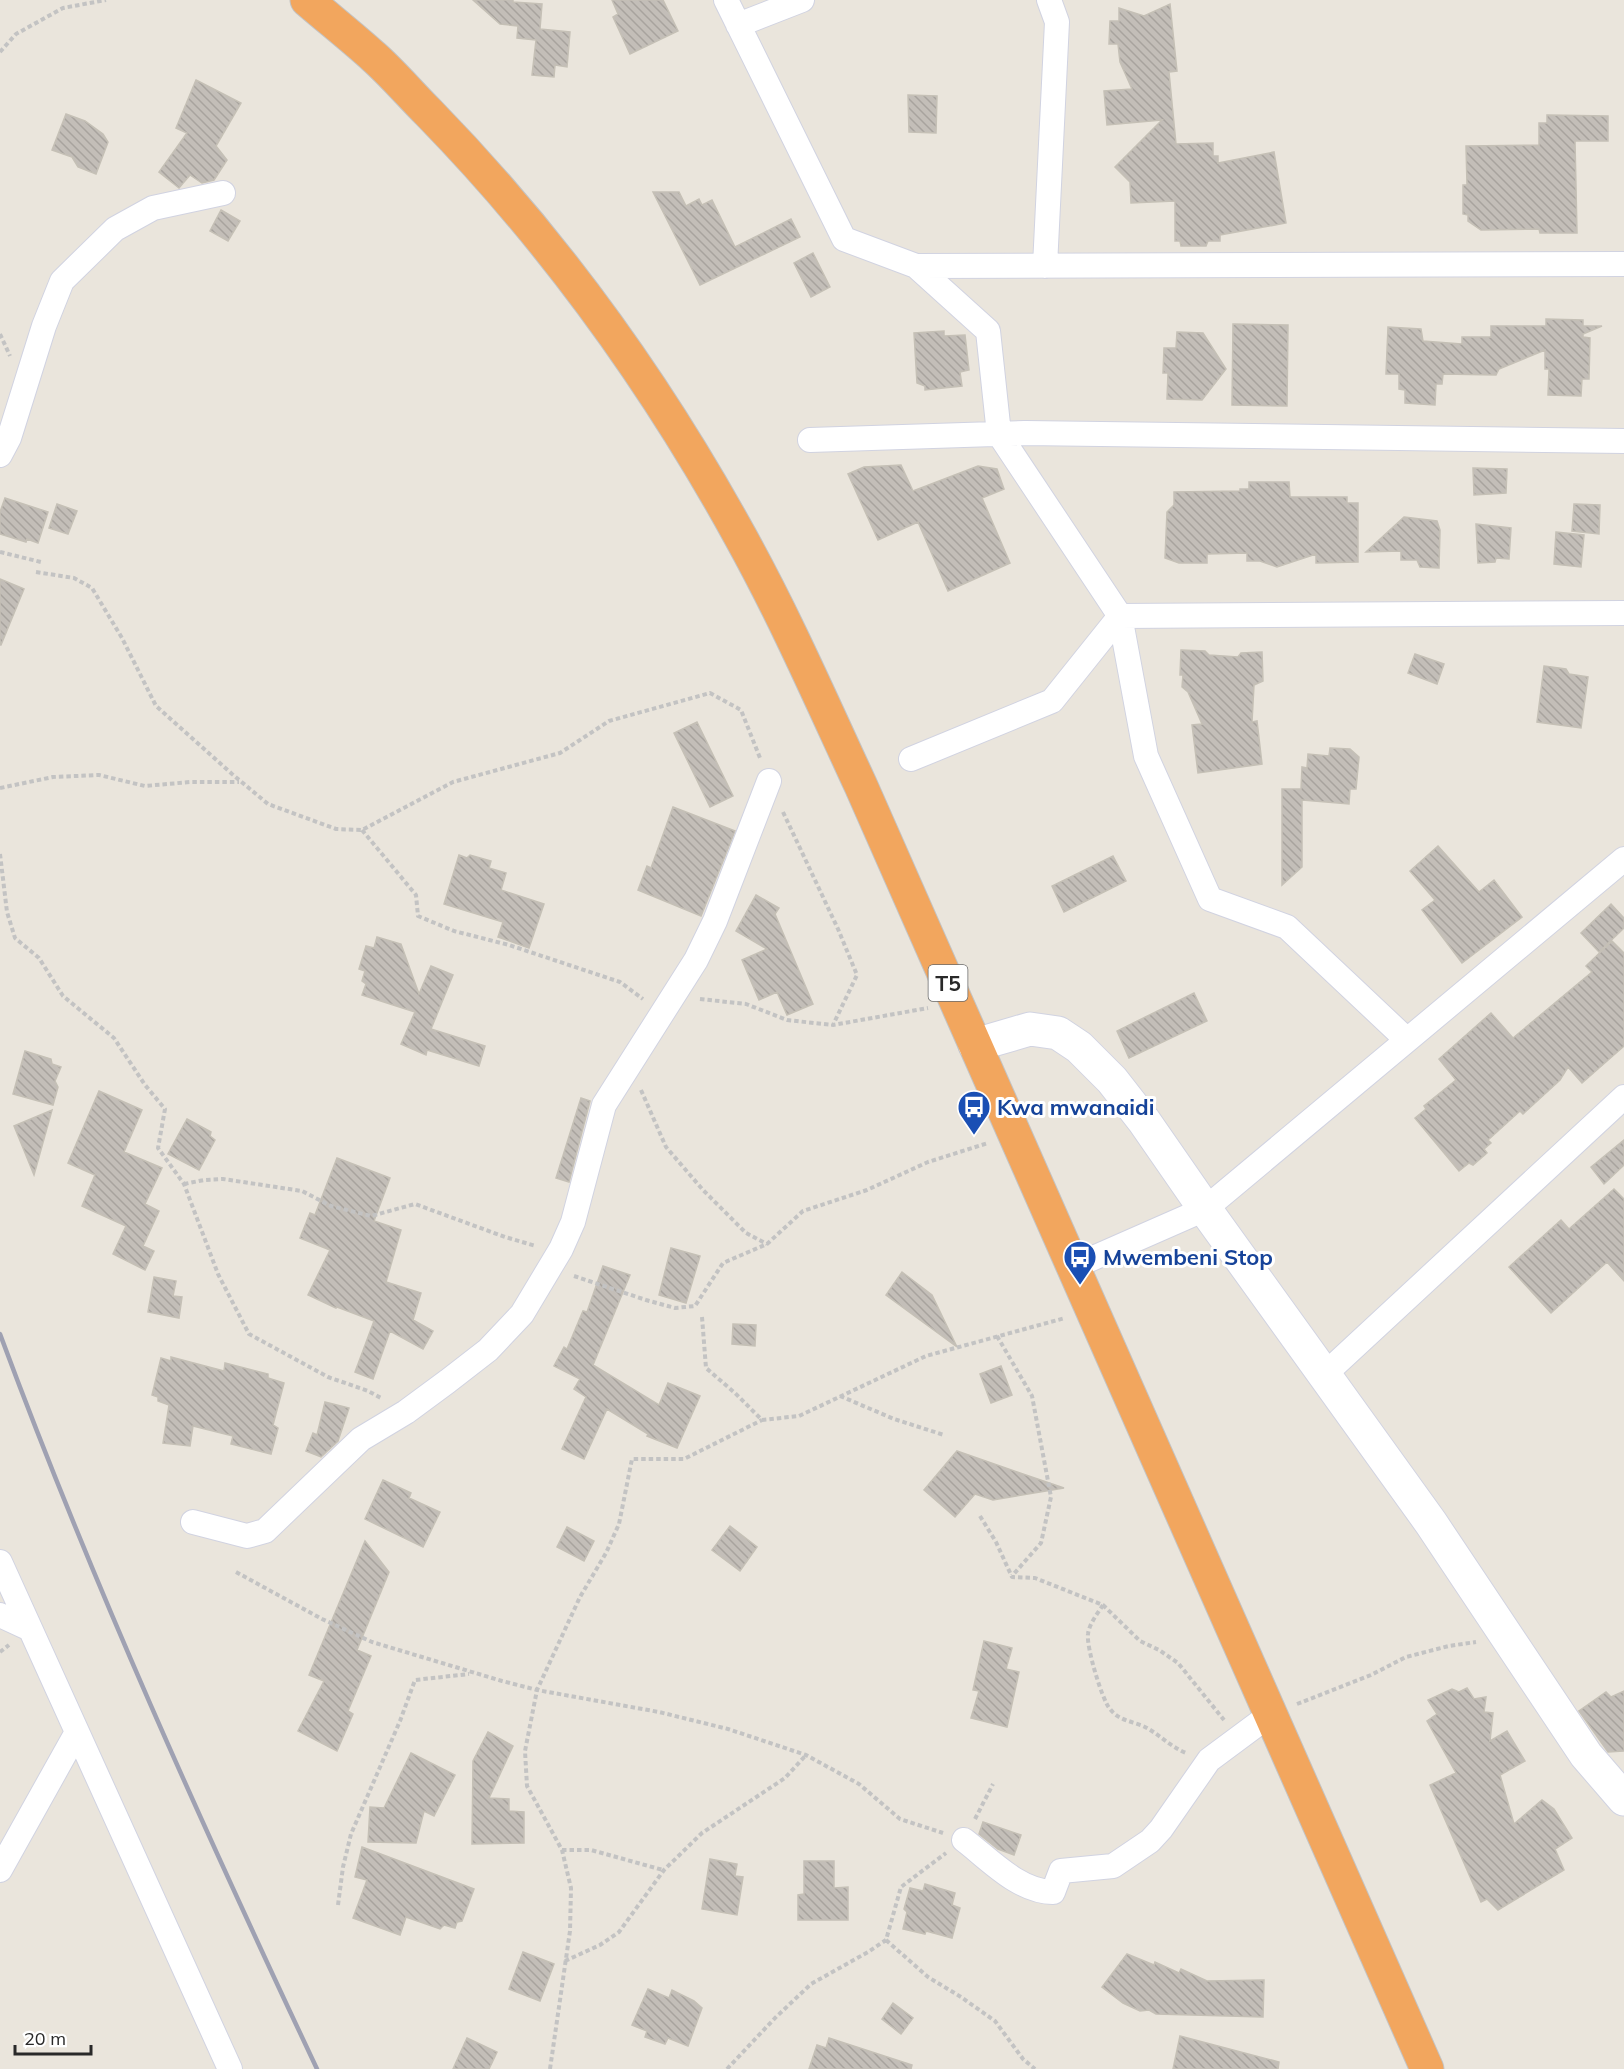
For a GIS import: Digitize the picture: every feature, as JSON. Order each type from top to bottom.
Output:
[{"type":"highway","name":"T5","points":[[307,0],[375,58],[470,155],[540,237],[621,345],[682,438],[740,536],[801,656],[957,1003],[1427,2069]]},
{"type":"street","points":[[726,0],[844,239],[916,266],[1624,264]]},
{"type":"street","points":[[738,25],[802,0]]},
{"type":"street","points":[[1045,266],[1057,22],[1049,0]]},
{"type":"street","points":[[0,455],[9,438],[44,326],[62,281],[115,229],[153,208],[222,193]]},
{"type":"street","points":[[916,266],[988,331],[999,434],[1120,616],[1146,756],[1210,899],[1287,927],[1407,1041]]},
{"type":"street","points":[[810,440],[999,434],[1624,441]]},
{"type":"street","points":[[1120,616],[1624,612]]},
{"type":"street","points":[[911,759],[1052,701],[1120,616]]},
{"type":"street","points":[[193,1522],[247,1536],[265,1531],[361,1439],[406,1412],[488,1350],[522,1314],[561,1249],[573,1222],[604,1105],[696,960],[715,921],[769,781]]},
{"type":"street","points":[[1073,1267],[1205,1209],[1624,859]]},
{"type":"street","points":[[975,1046],[1030,1029],[1058,1033],[1079,1047],[1112,1080],[1144,1121],[1431,1523],[1586,1755],[1624,1799]]},
{"type":"street","points":[[1324,1375],[1624,1097]]},
{"type":"street","points":[[0,1562],[230,2069]]},
{"type":"street","points":[[0,1615],[30,1629]]},
{"type":"street","points":[[964,1840],[1024,1884],[1044,1892],[1053,1892],[1061,1871],[1113,1866],[1150,1841],[1161,1829],[1209,1760],[1271,1714]]},
{"type":"street","points":[[0,1870],[77,1732]]},
{"type":"path","points":[[0,52],[16,34],[63,8],[106,0]]},
{"type":"path","points":[[0,353],[8,352]]},
{"type":"path","points":[[0,553],[41,562]]},
{"type":"path","points":[[36,572],[74,578],[92,588],[122,638],[156,706],[241,782],[268,804],[336,829],[362,830],[453,782],[560,753],[609,721],[710,693],[741,710],[769,781],[821,892],[856,975],[833,1025]]},
{"type":"path","points":[[0,788],[53,777],[99,774],[145,786],[190,782],[241,782]]},
{"type":"path","points":[[362,830],[416,895],[418,916],[454,931],[508,945],[620,982],[667,1005],[713,999],[746,1004],[787,1020],[833,1025],[957,1003]]},
{"type":"path","points":[[0,854],[7,912],[15,938],[39,958],[63,996],[114,1038],[145,1085],[165,1109],[158,1149],[184,1184],[218,1274],[249,1334],[327,1377],[368,1391],[406,1412]]},
{"type":"path","points":[[631,1061],[666,1147],[703,1190],[746,1233],[767,1244]]},
{"type":"path","points":[[547,1272],[574,1276],[675,1308],[695,1306],[723,1263],[767,1244],[803,1211],[867,1190],[928,1162],[1015,1135]]},
{"type":"path","points":[[184,1184],[223,1179],[302,1191],[331,1206],[371,1216],[415,1204],[505,1238],[561,1249]]},
{"type":"path","points":[[550,2069],[570,1931],[571,1888],[562,1850],[527,1786],[525,1751],[537,1690],[580,1598],[606,1553],[619,1524],[632,1459],[684,1459],[762,1420],[799,1416],[926,1356],[1093,1311]]},
{"type":"path","points":[[702,1317],[706,1368],[762,1420]]},
{"type":"path","points":[[997,1336],[1032,1396],[1051,1497],[1041,1543],[1012,1577]]},
{"type":"path","points":[[839,1396],[894,1419],[944,1435]]},
{"type":"path","points":[[980,1516],[996,1542],[1012,1577]]},
{"type":"path","points":[[236,1572],[322,1619],[372,1642],[472,1674],[537,1690],[659,1712],[728,1730],[806,1755],[859,1784],[900,1819],[964,1840]]},
{"type":"path","points":[[1012,1577],[1035,1578],[1102,1605],[1140,1641],[1178,1663],[1224,1720],[1236,1742]]},
{"type":"path","points":[[1102,1605],[1087,1634],[1098,1681],[1110,1710],[1119,1718],[1150,1730],[1174,1748],[1209,1760]]},
{"type":"path","points":[[1271,1714],[1371,1675],[1406,1657],[1449,1646],[1507,1638]]},
{"type":"path","points":[[338,1905],[343,1867],[351,1834],[400,1721],[415,1680],[472,1674]]},
{"type":"path","points":[[564,1961],[600,1945],[619,1932],[664,1870],[702,1833],[785,1778],[806,1755]]},
{"type":"path","points":[[727,2069],[775,2018],[812,1984],[868,1953],[886,1940],[901,1887],[964,1840],[993,1784]]},
{"type":"path","points":[[562,1850],[591,1850],[664,1870]]},
{"type":"path","points":[[886,1940],[928,1977],[995,2021],[1023,2059],[1035,2069]]},
{"type":"building","points":[[473,0],[513,0],[513,2],[542,4],[540,29],[570,32],[567,67],[555,65],[554,77],[532,75],[536,40],[517,38],[518,26],[500,24]]},
{"type":"building","points":[[612,0],[663,0],[678,31],[630,54],[613,17],[618,14]]},
{"type":"building","points":[[1170,4],[1177,71],[1169,72],[1176,144],[1213,143],[1213,156],[1218,156],[1218,163],[1274,152],[1286,223],[1220,235],[1220,241],[1208,241],[1206,246],[1181,246],[1180,241],[1175,241],[1175,201],[1131,203],[1130,182],[1115,167],[1162,120],[1107,125],[1104,91],[1132,89],[1120,62],[1118,44],[1109,44],[1110,21],[1119,21],[1119,8],[1144,16]]},
{"type":"building","points":[[196,80],[241,103],[216,146],[227,160],[214,180],[202,183],[190,175],[179,188],[159,172],[187,133],[176,128]]},
{"type":"building","points":[[908,95],[937,96],[936,133],[909,132]]},
{"type":"building","points":[[66,114],[85,121],[103,134],[108,142],[96,174],[78,167],[72,157],[52,150]]},
{"type":"building","points":[[1547,115],[1608,116],[1608,141],[1575,141],[1577,233],[1540,233],[1539,229],[1481,230],[1468,221],[1468,215],[1463,214],[1463,185],[1467,185],[1466,146],[1539,145],[1539,123],[1547,123]]},
{"type":"building","points":[[653,192],[679,192],[686,206],[699,199],[702,205],[712,200],[735,247],[791,219],[800,237],[700,285]]},
{"type":"building","points":[[221,210],[240,221],[228,241],[210,231]]},
{"type":"building","points":[[813,253],[830,287],[811,297],[794,263]]},
{"type":"building","points":[[1546,319],[1583,320],[1583,326],[1602,326],[1583,334],[1583,337],[1590,338],[1589,379],[1582,379],[1581,396],[1548,395],[1549,369],[1545,369],[1545,350],[1499,369],[1496,375],[1443,374],[1442,384],[1436,384],[1435,405],[1405,403],[1405,390],[1399,389],[1399,374],[1386,374],[1388,327],[1421,329],[1423,341],[1462,344],[1462,337],[1491,337],[1491,326],[1546,326]]},
{"type":"building","points":[[1233,324],[1288,325],[1287,406],[1232,405]]},
{"type":"building","points":[[944,331],[944,336],[965,335],[969,370],[960,372],[962,386],[925,390],[925,386],[917,383],[914,333]]},
{"type":"building","points":[[1177,332],[1203,333],[1226,369],[1202,400],[1167,399],[1168,373],[1163,373],[1164,348],[1176,348]]},
{"type":"building","points":[[901,465],[913,491],[978,466],[997,469],[1004,489],[982,498],[1010,563],[948,591],[918,522],[878,540],[848,474],[864,467]]},
{"type":"building","points":[[1473,468],[1507,469],[1506,493],[1474,495]]},
{"type":"building","points":[[1249,482],[1289,482],[1290,497],[1347,497],[1347,503],[1358,503],[1358,562],[1316,563],[1316,554],[1277,567],[1260,561],[1247,561],[1247,553],[1207,554],[1207,563],[1179,563],[1165,558],[1167,512],[1174,505],[1174,492],[1240,491],[1240,489],[1249,489]]},
{"type":"building","points":[[5,498],[48,512],[38,543],[0,534],[0,512]]},
{"type":"building","points":[[57,504],[77,511],[68,534],[49,528]]},
{"type":"building","points":[[1574,504],[1600,505],[1599,534],[1572,531]]},
{"type":"building","points":[[1404,517],[1437,521],[1440,530],[1439,568],[1420,567],[1417,560],[1401,560],[1401,551],[1366,552]]},
{"type":"building","points":[[1476,524],[1511,528],[1509,559],[1496,558],[1495,562],[1478,563]]},
{"type":"building","points":[[1556,532],[1584,535],[1581,567],[1554,564]]},
{"type":"building","points":[[0,579],[24,589],[1,645],[0,645]]},
{"type":"building","points":[[1181,650],[1205,651],[1209,655],[1238,657],[1241,653],[1262,652],[1263,681],[1254,685],[1252,722],[1257,721],[1262,764],[1198,773],[1192,725],[1202,724],[1188,692],[1182,687]]},
{"type":"building","points":[[1415,654],[1444,664],[1437,684],[1408,673]]},
{"type":"building","points":[[1544,666],[1566,669],[1569,674],[1588,677],[1581,728],[1537,722]]},
{"type":"building","points":[[697,722],[733,796],[710,807],[674,733]]},
{"type":"building","points":[[1330,748],[1350,749],[1359,757],[1356,789],[1350,789],[1349,804],[1302,800],[1302,867],[1282,885],[1282,789],[1301,789],[1302,767],[1307,768],[1308,754],[1329,756]]},
{"type":"building","points":[[673,807],[735,831],[701,916],[638,890],[647,866],[651,868]]},
{"type":"building","points":[[1438,846],[1479,892],[1494,880],[1522,917],[1462,963],[1422,910],[1435,900],[1410,871]]},
{"type":"building","points":[[459,855],[467,858],[470,855],[491,861],[489,868],[506,873],[501,890],[544,904],[529,948],[498,937],[503,922],[444,904]]},
{"type":"building","points":[[1113,856],[1126,881],[1064,912],[1052,886]]},
{"type":"building","points":[[756,895],[779,908],[775,914],[813,1004],[787,1015],[777,992],[759,1000],[742,960],[767,949],[736,931]]},
{"type":"building","points":[[1611,904],[1624,918],[1624,928],[1599,952],[1581,933]]},
{"type":"building","points":[[377,937],[401,944],[419,994],[431,966],[453,975],[431,1029],[485,1046],[479,1066],[427,1050],[426,1055],[401,1044],[415,1012],[362,995],[366,984],[362,981],[365,971],[359,969],[366,946],[374,948]]},
{"type":"building","points":[[1612,941],[1624,953],[1624,1046],[1582,1083],[1568,1067],[1560,1080],[1523,1114],[1520,1111],[1488,1140],[1491,1143],[1484,1149],[1487,1153],[1473,1165],[1469,1163],[1459,1171],[1415,1118],[1426,1109],[1424,1106],[1456,1080],[1439,1059],[1491,1013],[1513,1038],[1592,972],[1586,966]]},
{"type":"building","points":[[1194,993],[1207,1021],[1129,1058],[1117,1031]]},
{"type":"building","points":[[25,1051],[51,1059],[52,1064],[61,1067],[55,1081],[58,1087],[53,1105],[13,1094]]},
{"type":"building","points":[[99,1091],[142,1110],[124,1152],[162,1168],[145,1204],[159,1211],[143,1246],[154,1251],[145,1270],[113,1254],[126,1226],[82,1206],[95,1175],[68,1163]]},
{"type":"building","points":[[581,1098],[590,1101],[569,1182],[556,1178]]},
{"type":"building","points":[[52,1110],[34,1175],[14,1126]]},
{"type":"building","points":[[187,1119],[211,1132],[210,1136],[215,1140],[199,1170],[168,1154]]},
{"type":"building","points":[[1624,1140],[1624,1165],[1604,1184],[1591,1167]]},
{"type":"building","points":[[337,1158],[390,1178],[374,1221],[401,1230],[386,1282],[421,1293],[413,1320],[433,1331],[423,1349],[390,1331],[373,1379],[355,1372],[374,1321],[336,1308],[308,1295],[330,1250],[300,1238],[310,1213],[315,1215]]},
{"type":"building","points":[[1614,1189],[1624,1199],[1624,1281],[1607,1262],[1551,1313],[1509,1267],[1561,1220],[1569,1229]]},
{"type":"building","points":[[671,1248],[700,1256],[686,1303],[659,1295]]},
{"type":"building","points":[[603,1266],[630,1275],[593,1365],[659,1405],[668,1383],[700,1396],[677,1448],[647,1436],[648,1434],[607,1409],[584,1459],[562,1449],[586,1397],[574,1389],[580,1379],[554,1366],[564,1347],[567,1349],[583,1311],[587,1312]]},
{"type":"building","points":[[902,1272],[932,1295],[957,1347],[886,1295]]},
{"type":"building","points":[[154,1277],[176,1281],[173,1296],[182,1297],[179,1318],[148,1312]]},
{"type":"building","points":[[733,1324],[756,1325],[755,1346],[732,1344]]},
{"type":"building","points":[[171,1357],[224,1371],[225,1363],[268,1374],[268,1378],[284,1383],[273,1425],[278,1428],[271,1454],[231,1444],[233,1436],[193,1426],[190,1446],[163,1443],[169,1405],[158,1401],[158,1397],[152,1395],[161,1358],[171,1361]]},
{"type":"building","points":[[1001,1366],[1012,1395],[991,1403],[980,1374]]},
{"type":"building","points":[[325,1402],[349,1408],[338,1441],[321,1457],[306,1451],[313,1433],[317,1435]]},
{"type":"building","points":[[957,1451],[1064,1488],[993,1500],[975,1494],[955,1517],[924,1490]]},
{"type":"building","points":[[383,1480],[411,1493],[409,1498],[440,1512],[423,1547],[365,1519]]},
{"type":"building","points":[[730,1526],[757,1547],[740,1571],[712,1550]]},
{"type":"building","points":[[567,1527],[594,1541],[584,1561],[557,1547]]},
{"type":"building","points":[[365,1541],[389,1572],[357,1650],[371,1656],[348,1711],[353,1714],[337,1751],[298,1731],[324,1681],[309,1675]]},
{"type":"building","points":[[984,1641],[1012,1648],[1006,1669],[1019,1672],[1007,1727],[971,1718],[979,1691],[973,1690]]},
{"type":"building","points":[[1467,1688],[1474,1699],[1486,1697],[1484,1712],[1493,1713],[1490,1741],[1507,1731],[1525,1761],[1500,1775],[1514,1824],[1542,1800],[1554,1809],[1572,1838],[1555,1849],[1564,1870],[1498,1910],[1487,1899],[1481,1902],[1430,1785],[1456,1773],[1427,1721],[1437,1714],[1428,1700],[1452,1689],[1459,1692]]},
{"type":"building","points":[[1624,1691],[1624,1751],[1608,1752],[1579,1711],[1606,1692],[1611,1697]]},
{"type":"building","points":[[488,1732],[513,1746],[489,1798],[509,1799],[509,1811],[524,1812],[524,1843],[472,1844],[473,1761]]},
{"type":"building","points":[[411,1753],[455,1775],[434,1816],[424,1811],[416,1843],[368,1842],[370,1807],[384,1808]]},
{"type":"building","points":[[983,1822],[1021,1835],[1014,1855],[998,1849],[979,1834]]},
{"type":"building","points":[[362,1847],[474,1889],[462,1921],[457,1922],[455,1928],[444,1925],[440,1929],[406,1917],[400,1935],[353,1918],[367,1880],[355,1877]]},
{"type":"building","points":[[710,1859],[737,1864],[735,1876],[743,1877],[737,1915],[702,1909]]},
{"type":"building","points":[[804,1861],[834,1861],[834,1888],[848,1887],[848,1920],[798,1920],[798,1895],[804,1894]]},
{"type":"building","points":[[925,1884],[955,1893],[952,1905],[960,1908],[952,1938],[926,1931],[925,1934],[903,1929],[907,1912],[904,1909],[910,1888],[923,1891]]},
{"type":"building","points":[[523,1952],[554,1964],[540,2001],[509,1989]]},
{"type":"building","points":[[1127,1954],[1154,1965],[1155,1962],[1179,1973],[1181,1969],[1207,1981],[1264,1980],[1263,2017],[1156,2014],[1149,2010],[1140,2011],[1123,2003],[1102,1987]]},
{"type":"building","points":[[648,1989],[669,1998],[672,1990],[694,2001],[702,2008],[688,2046],[668,2038],[665,2044],[645,2037],[647,2031],[632,2025]]},
{"type":"building","points":[[893,2003],[913,2018],[901,2034],[882,2019]]},
{"type":"building","points":[[1180,2036],[1279,2062],[1278,2069],[1173,2069]]},
{"type":"building","points":[[467,2038],[497,2052],[489,2069],[453,2069]]},
{"type":"building","points":[[829,2038],[912,2065],[911,2069],[809,2069],[817,2045],[826,2048]]},
{"type":"railway","points":[[0,1334],[111,1613],[232,1887],[317,2069]]},
{"type":"place","name":"Kwa mwanaidi","points":[[974,1136]]},
{"type":"place","name":"Mwembeni Stop","points":[[1080,1286]]}]
